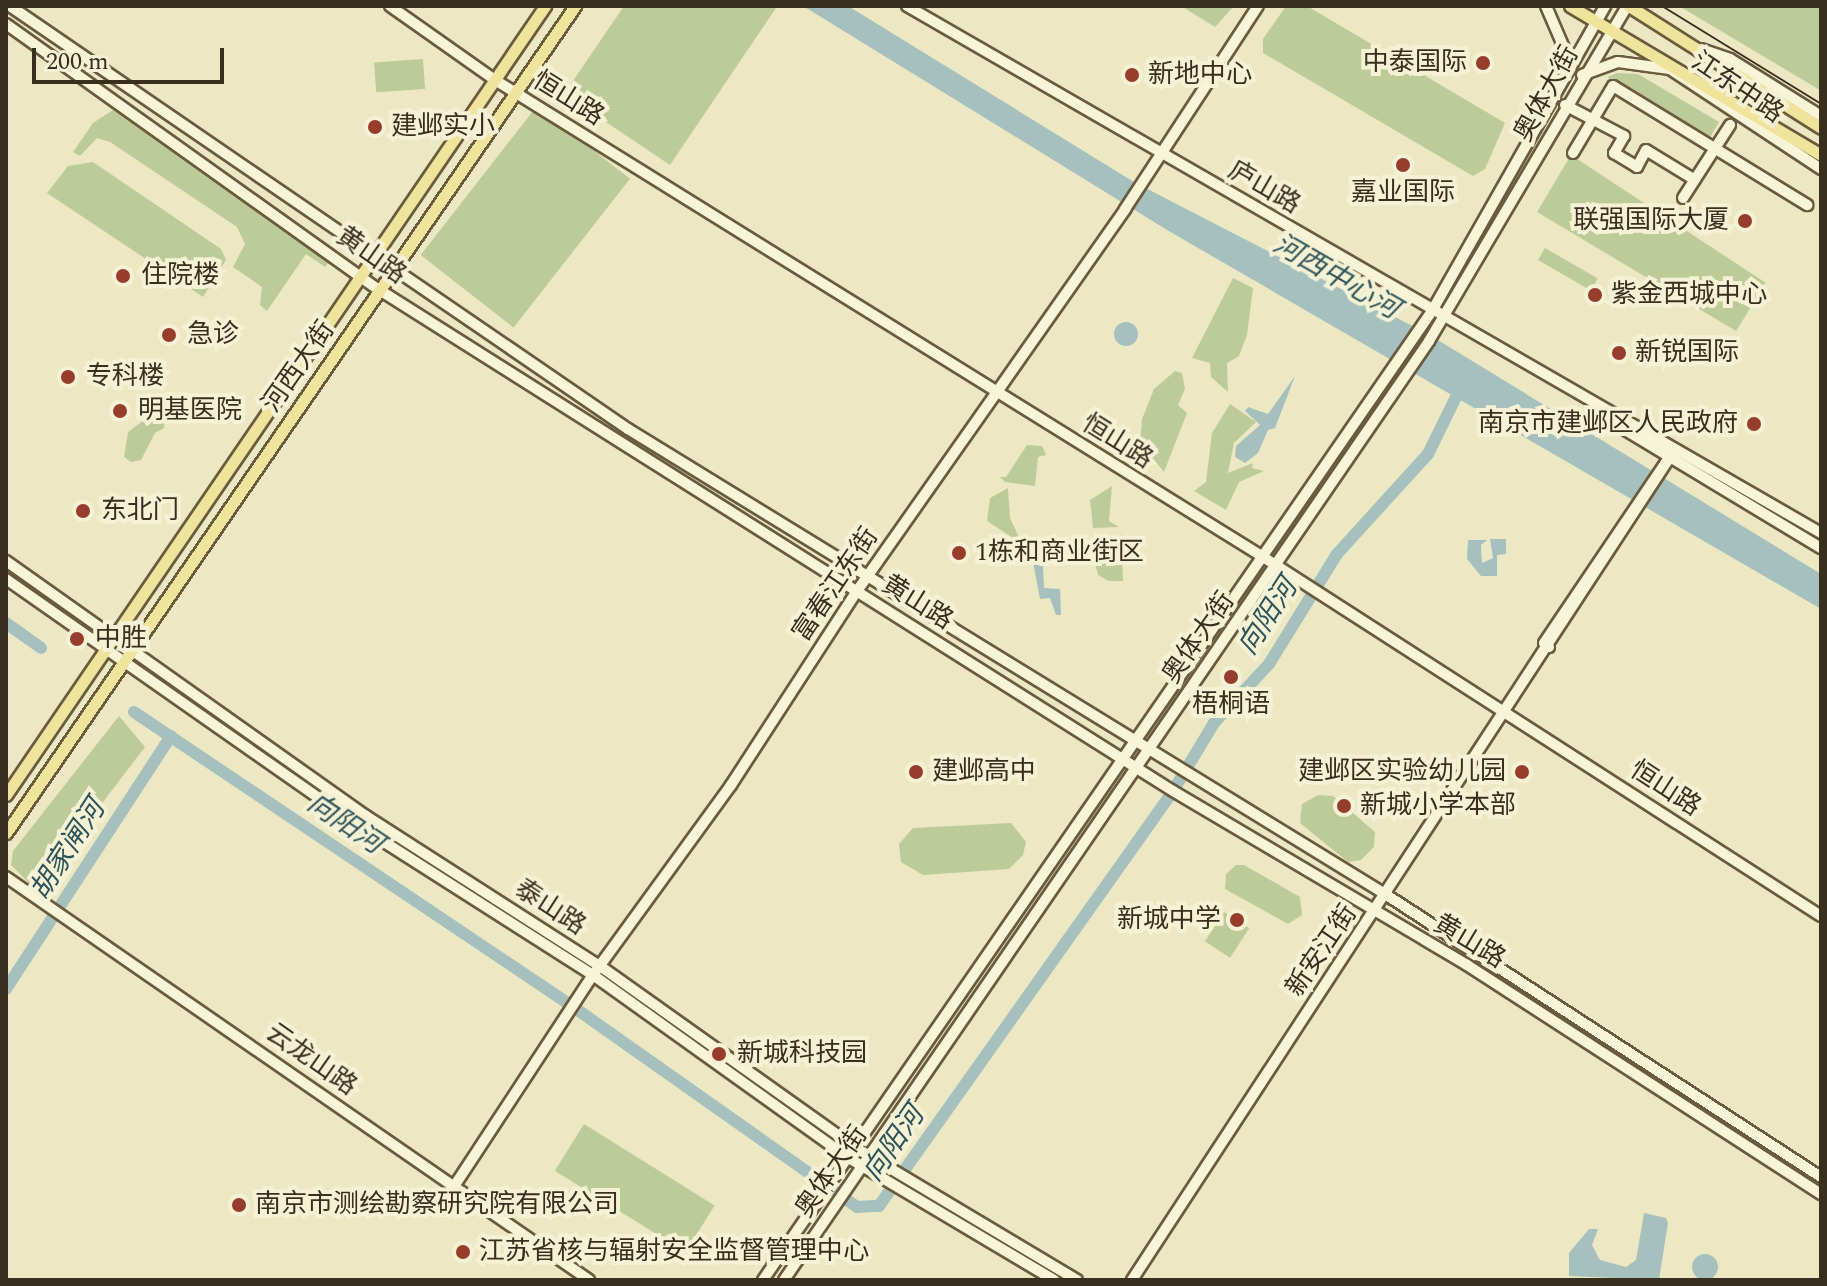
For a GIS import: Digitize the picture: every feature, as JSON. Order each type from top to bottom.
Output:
[{"type":"main road","name":"黄山路","points":[[10,6],[628,429],[866,579],[1385,894],[1821,1177]]},
{"type":"main road","name":"恒山路","points":[[390,6],[495,80],[1260,555],[1422,663],[1506,711],[1821,916]]},
{"type":"main road","name":"河西大街","points":[[6,795],[545,6]]},
{"type":"main road","name":"河西大街","points":[[6,833],[575,6]]},
{"type":"main road","name":"庐山路","points":[[907,6],[1444,319],[1600,407],[1613,409],[1821,533]]},
{"type":"main road","name":"富春江东街","points":[[453,1188],[596,970],[731,785],[857,591],[1125,209],[1258,6]]},
{"type":"main road","points":[[1546,6],[1571,64]]},
{"type":"main road","name":"江东中路","points":[[1570,6],[1821,169]]},
{"type":"main road","name":"奥体大街","points":[[763,1280],[853,1146],[993,951],[1119,757],[1432,311],[1605,6]]},
{"type":"main road","name":"奥体大街","points":[[784,1280],[1444,319],[1582,75],[1628,6]]},
{"type":"main road","name":"江东中路","points":[[1628,6],[1821,128]]},
{"type":"main road","name":"黄山路","points":[[6,24],[378,289],[1135,768],[1588,1041],[1821,1194]]},
{"type":"main road","name":"江东中路","points":[[1682,42],[1730,59],[1821,116]]},
{"type":"main road","points":[[1582,75],[1618,62],[1670,69]]},
{"type":"main road","name":"江东中路","points":[[1670,69],[1821,155]]},
{"type":"main road","points":[[1573,153],[1613,86],[1807,205]]},
{"type":"main road","points":[[1565,105],[1624,136],[1614,153],[1637,167],[1646,150],[1695,180]]},
{"type":"main road","points":[[1683,198],[1730,125]]},
{"type":"main road","name":"庐山路","points":[[1600,407],[1607,419],[1821,548]]},
{"type":"main road","name":"新安江街","points":[[1132,1280],[1549,647],[1670,457]]},
{"type":"main road","name":"泰山路","points":[[6,561],[109,641]]},
{"type":"main road","name":"泰山路","points":[[6,579],[128,654],[359,826],[596,970],[870,1156],[915,1198],[1054,1280]]},
{"type":"main road","name":"云龙山路","points":[[6,877],[589,1280]]},
{"type":"main road","name":"泰山路","points":[[596,970],[847,1157],[863,1167],[923,1188],[1077,1280]]},
{"type":"green space","points":[[624,6],[776,8],[670,165],[564,94]]},
{"type":"green space","points":[[1181,6],[1234,6],[1215,27]]},
{"type":"green space","points":[[1286,6],[1307,6],[1505,123],[1485,169],[1473,176],[1263,53],[1263,39]]},
{"type":"green space","points":[[1679,6],[1821,6],[1821,89],[1818,89]]},
{"type":"green space","points":[[423,59],[425,89],[376,92],[374,62]]},
{"type":"green space","points":[[1618,73],[1638,74],[1719,122],[1709,139],[1607,77]]},
{"type":"green space","points":[[119,106],[332,258],[325,267],[306,254],[267,311],[260,305],[262,287],[233,267],[245,244],[237,227],[110,142],[97,138],[80,156],[73,152],[93,123]]},
{"type":"green space","points":[[537,106],[630,179],[514,328],[421,255]]},
{"type":"green space","points":[[1571,155],[1766,283],[1736,331],[1537,212]]},
{"type":"green space","points":[[93,162],[221,249],[226,260],[203,297],[47,193],[68,166]]},
{"type":"green space","points":[[1545,248],[1598,278],[1591,291],[1538,260]]},
{"type":"green space","points":[[1233,278],[1253,288],[1247,335],[1239,356],[1227,363],[1228,392],[1211,377],[1210,363],[1192,358]]},
{"type":"green space","points":[[1175,371],[1182,373],[1185,389],[1178,405],[1187,413],[1164,472],[1156,462],[1139,458],[1142,419],[1154,389]]},
{"type":"green space","points":[[1230,404],[1256,422],[1234,443],[1228,473],[1253,463],[1252,468],[1264,471],[1239,482],[1226,510],[1194,491],[1206,482],[1212,433]]},
{"type":"green space","points":[[155,412],[165,419],[164,428],[155,433],[141,460],[131,462],[124,457],[128,432]]},
{"type":"green space","points":[[1027,445],[1042,446],[1046,455],[1038,457],[1035,486],[1005,482],[1000,477],[1006,477]]},
{"type":"green space","points":[[1112,486],[1109,521],[1119,527],[1093,528],[1090,500]]},
{"type":"green space","points":[[1008,488],[1010,518],[1022,544],[987,521],[990,498]]},
{"type":"green space","points":[[1121,534],[1123,581],[1109,581],[1098,575],[1092,551],[1108,548]]},
{"type":"green space","points":[[119,716],[145,747],[38,887],[32,886],[11,865],[13,851]]},
{"type":"green space","points":[[1318,795],[1333,796],[1375,832],[1374,847],[1361,860],[1348,862],[1300,823],[1302,804]]},
{"type":"green space","points":[[1011,823],[1026,842],[1023,855],[1009,869],[923,875],[901,862],[899,844],[913,828]]},
{"type":"green space","points":[[1236,865],[1244,865],[1300,897],[1302,915],[1288,924],[1225,889],[1226,874]]},
{"type":"green space","points":[[1224,912],[1249,928],[1230,958],[1205,941]]},
{"type":"green space","points":[[584,1124],[715,1206],[685,1252],[555,1171]]},
{"type":"water","points":[[803,6],[848,6],[1134,182],[1428,334],[1821,574],[1821,609],[1167,230]]},
{"type":"water","points":[[1126,322],[1137,329],[1138,334],[1131,345],[1126,346],[1115,339],[1114,334],[1121,323]]},
{"type":"water","points":[[1295,376],[1275,428],[1268,430],[1258,453],[1245,463],[1235,457],[1236,446],[1260,425],[1245,411],[1248,407],[1268,414]]},
{"type":"water","points":[[1490,539],[1506,539],[1506,554],[1497,555],[1497,576],[1481,576],[1467,559],[1468,540],[1487,540],[1481,545],[1482,563],[1493,558]]},
{"type":"water","points":[[1033,562],[1043,566],[1044,588],[1060,589],[1061,615],[1056,615],[1050,598],[1040,599]]},
{"type":"water","points":[[1644,1213],[1666,1218],[1668,1223],[1659,1280],[1569,1276],[1569,1253],[1589,1229],[1598,1229],[1592,1245],[1600,1260],[1626,1267],[1636,1260]]},
{"type":"water","points":[[1705,1254],[1714,1258],[1718,1267],[1714,1276],[1705,1280],[1696,1276],[1692,1267],[1696,1258]]},
{"type":"waterway","name":"向阳河","points":[[134,712],[572,1006],[857,1207],[879,1206],[1173,791],[1214,723],[1269,664],[1337,554],[1428,454],[1462,385]]},
{"type":"waterway","points":[[6,623],[41,648]]},
{"type":"waterway","name":"胡家闸河","points":[[6,989],[171,736]]},
{"type":"tram line","points":[[1662,6],[1821,104]]},
{"type":"place","name":"中泰国际","points":[[1483,63]]},
{"type":"place","name":"新地中心","points":[[1132,75]]},
{"type":"place","name":"建邺实小","points":[[375,127]]},
{"type":"place","name":"嘉业国际","points":[[1403,165]]},
{"type":"place","name":"联强国际大厦","points":[[1745,221]]},
{"type":"place","name":"住院楼","points":[[123,276]]},
{"type":"place","name":"紫金西城中心","points":[[1595,295]]},
{"type":"place","name":"急诊","points":[[169,335]]},
{"type":"place","name":"新锐国际","points":[[1619,353]]},
{"type":"place","name":"专科楼","points":[[68,377]]},
{"type":"place","name":"明基医院","points":[[120,411]]},
{"type":"place","name":"南京市建邺区人民政府","points":[[1754,424]]},
{"type":"place","name":"东北门","points":[[83,511]]},
{"type":"place","name":"1栋和商业街区","points":[[959,553]]},
{"type":"place","name":"中胜","points":[[77,639]]},
{"type":"place","name":"梧桐语","points":[[1231,677]]},
{"type":"place","name":"建邺高中","points":[[916,772]]},
{"type":"place","name":"建邺区实验幼儿园","points":[[1522,772]]},
{"type":"place","name":"新城小学本部","points":[[1344,806]]},
{"type":"place","name":"新城中学","points":[[1237,920]]},
{"type":"place","name":"新城科技园","points":[[719,1054]]},
{"type":"place","name":"南京市测绘勘察研究院有限公司","points":[[239,1205]]},
{"type":"place","name":"江苏省核与辐射安全监督管理中心","points":[[463,1252]]},
{"type":"water label","name":"河西中心河","points":[[1336,277]]}]
